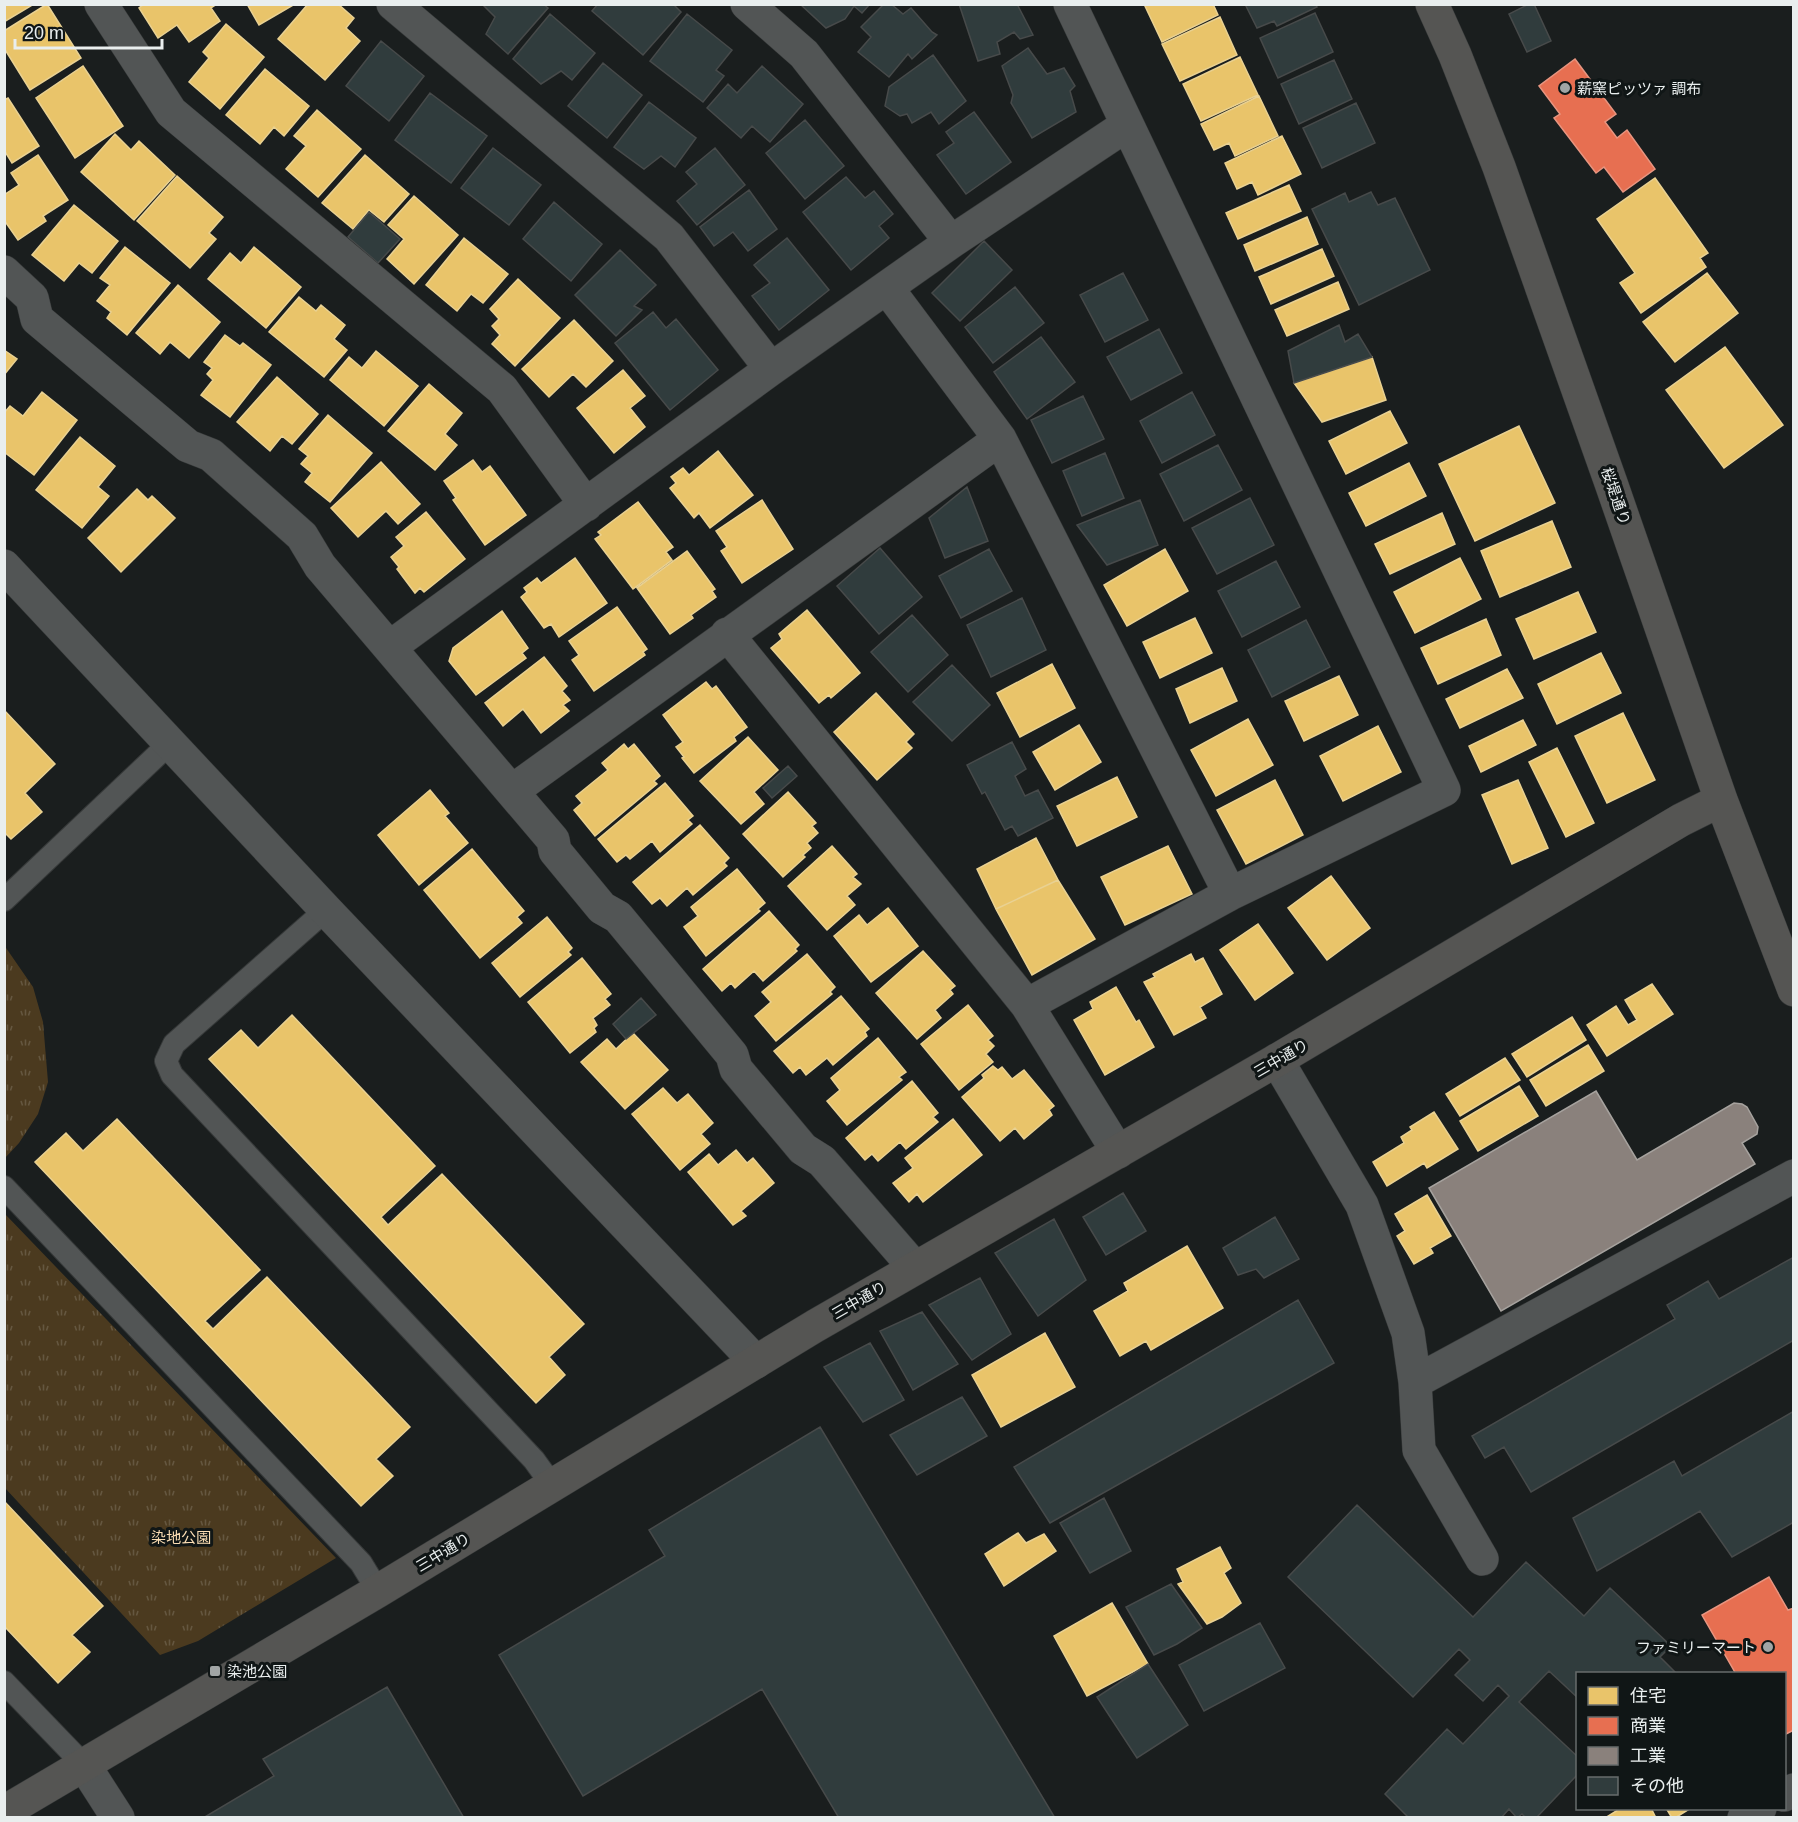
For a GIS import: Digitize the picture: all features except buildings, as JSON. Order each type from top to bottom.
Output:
[{"type":"street","points":[[101,4],[171,112],[502,389],[586,505]]},
{"type":"street","points":[[393,4],[669,237],[771,369]]},
{"type":"street","points":[[747,4],[804,54],[951,242]]},
{"type":"street","points":[[1027,1005],[1230,894],[1444,790],[1070,4]]},
{"type":"street","name":"桜堤通り","points":[[1432,4],[1499,167],[1721,800],[1794,990]]},
{"type":"street","points":[[390,648],[771,369],[951,242],[1127,124]]},
{"type":"street","points":[[4,272],[32,297],[37,319],[188,446],[211,455],[303,536],[320,566],[553,840],[555,850],[602,908],[618,916],[732,1055],[736,1069],[743,1078],[803,1149],[822,1161],[915,1268]]},
{"type":"street","points":[[887,288],[1000,439],[1230,894]]},
{"type":"street","points":[[512,791],[1000,439]]},
{"type":"street","points":[[4,566],[326,910],[756,1362]]},
{"type":"street","points":[[727,634],[1027,1005],[1118,1152]]},
{"type":"street","name":"三中通り","points":[[4,1812],[378,1591],[915,1268],[1277,1060],[1681,820],[1721,800]]},
{"type":"street","points":[[1277,1060],[1362,1205],[1408,1333],[1415,1382],[1419,1450],[1482,1559]]},
{"type":"street","points":[[1415,1382],[1794,1176]]},
{"type":"street","points":[[84,1765],[118,1818]]},
{"type":"street","points":[[1744,1818],[1758,1810]]},
{"type":"lane","points":[[5,897],[170,743]]},
{"type":"lane","points":[[326,910],[174,1044],[166,1061],[172,1075],[534,1460],[552,1485]]},
{"type":"lane","points":[[4,1187],[361,1563],[378,1591]]},
{"type":"lane","points":[[4,1682],[84,1765]]},
{"type":"green space","points":[[4,945],[33,987],[43,1022],[48,1082],[38,1114],[19,1143],[5,1158]]},
{"type":"green space","name":"染地公園","points":[[5,1214],[336,1558],[198,1641],[160,1655],[5,1488]]},
{"type":"place","name":"薪窯ピッツァ 調布","points":[[1565,88]]},
{"type":"place","name":"ファミリーマート","points":[[1768,1647]]},
{"type":"place","name":"染池公園","points":[[215,1671]]}]
